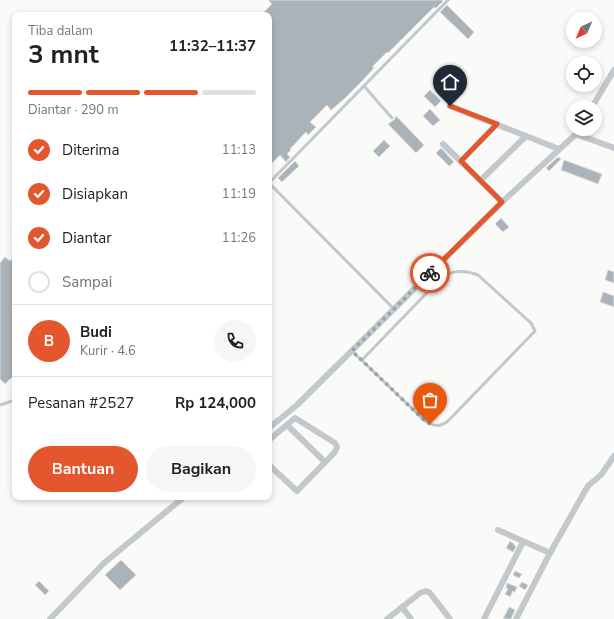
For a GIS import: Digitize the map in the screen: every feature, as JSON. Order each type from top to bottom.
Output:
[{"type":"street","points":[[596,100],[614,70]]},
{"type":"street","points":[[450,106],[559,149]]},
{"type":"street","points":[[461,161],[497,124]]},
{"type":"street","points":[[481,180],[526,136]]},
{"type":"street","points":[[272,426],[296,406],[502,202],[572,136]]},
{"type":"street","points":[[588,136],[614,148]]},
{"type":"street","points":[[443,144],[502,202]]},
{"type":"street","points":[[272,438],[296,418],[336,444],[336,450],[297,491],[272,467]]},
{"type":"street","points":[[287,425],[325,462]]},
{"type":"street","points":[[516,619],[550,553],[587,488],[601,475],[611,463],[614,456]]},
{"type":"street","points":[[50,619],[104,563],[180,500]]},
{"type":"street","points":[[498,530],[550,553]]},
{"type":"street","points":[[484,619],[523,542]]},
{"type":"street","points":[[387,619],[420,593],[428,592],[450,619]]},
{"type":"street","points":[[402,607],[411,619]]},
{"type":"lane","points":[[272,180],[448,0]]},
{"type":"lane","points":[[364,86],[392,118]]},
{"type":"lane","points":[[272,186],[394,309]]},
{"type":"lane","points":[[352,351],[424,420],[437,426],[448,421],[535,331],[531,323],[478,275],[472,272],[450,272],[443,276],[362,360]]},
{"type":"lane","points":[[0,405],[12,401]]},
{"type":"building","points":[[268,0],[443,1],[436,8],[434,7],[388,53],[387,52],[372,67],[374,68],[344,99],[331,110],[327,105],[310,122],[316,127],[308,135],[306,132],[290,149],[291,150],[287,154],[290,157],[286,162],[280,155],[272,163],[272,12],[264,12],[272,4]]},
{"type":"building","points":[[447,5],[474,32],[468,39],[440,12]]},
{"type":"building","points":[[430,90],[441,101],[435,107],[424,96]]},
{"type":"building","points":[[430,109],[440,120],[433,126],[423,116]]},
{"type":"building","points":[[396,116],[424,145],[416,153],[388,124],[394,120]]},
{"type":"building","points":[[384,140],[390,146],[379,157],[373,151]]},
{"type":"building","points":[[441,148],[454,162],[449,166],[436,153]]},
{"type":"building","points":[[558,157],[561,159],[549,171],[546,168]]},
{"type":"building","points":[[564,160],[602,174],[598,184],[561,170]]},
{"type":"building","points":[[295,161],[299,166],[282,182],[278,178]]},
{"type":"building","points":[[501,218],[509,227],[503,232],[495,224]]},
{"type":"building","points":[[5,257],[10,261],[12,259],[12,379],[5,384],[0,379],[0,263]]},
{"type":"building","points":[[608,270],[614,272],[614,283],[605,280]]},
{"type":"building","points":[[603,292],[614,296],[614,307],[600,302]]},
{"type":"building","points":[[510,541],[516,547],[513,552],[506,548]]},
{"type":"building","points":[[121,560],[136,575],[120,590],[105,575]]},
{"type":"building","points":[[515,571],[522,574],[519,578],[513,575]]},
{"type":"building","points":[[39,581],[49,591],[45,595],[35,585]]},
{"type":"building","points":[[522,582],[528,585],[525,590],[519,586]]},
{"type":"building","points":[[507,583],[517,587],[515,592],[513,591],[510,597],[505,594],[508,589],[506,588]]},
{"type":"building","points":[[509,607],[515,610],[511,619],[503,619]]},
{"type":"way so far","points":[[430,273],[352,351],[430,424]]},
{"type":"route","points":[[430,273],[502,202],[461,161],[497,124],[450,106]]}]
